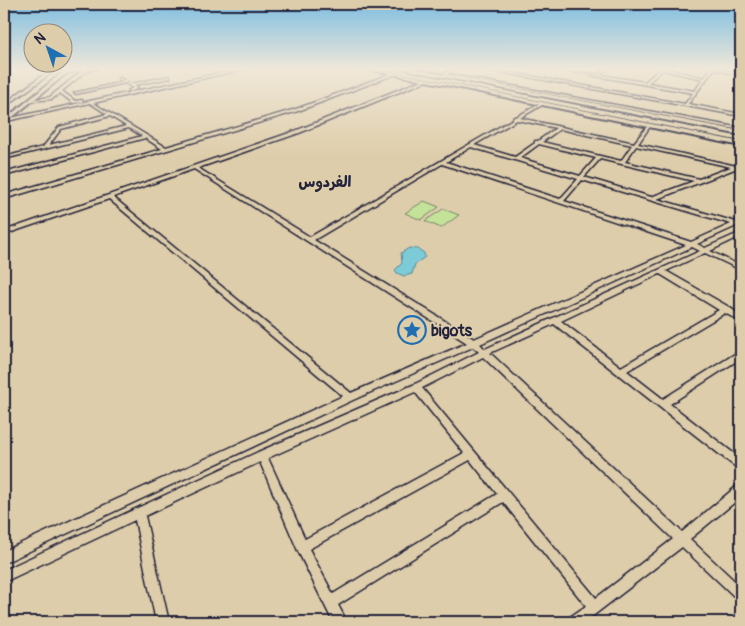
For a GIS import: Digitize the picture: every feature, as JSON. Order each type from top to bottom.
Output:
[{"type":"highway","points":[[525,97],[741,133]]},
{"type":"highway","points":[[540,97],[741,133]]},
{"type":"highway","points":[[552,97],[600,108]]},
{"type":"highway","points":[[550,102],[683,131]]},
{"type":"main road","points":[[508,97],[741,144]]},
{"type":"main road","points":[[558,97],[741,133]]},
{"type":"street","points":[[4,106],[16,97]]},
{"type":"street","points":[[6,121],[35,97]]},
{"type":"street","points":[[32,100],[48,100],[52,97]]},
{"type":"street","points":[[68,97],[74,102],[99,97]]},
{"type":"street","points":[[6,121],[112,97]]},
{"type":"street","points":[[4,197],[297,110],[328,97]]},
{"type":"street","points":[[4,233],[297,132],[383,97]]},
{"type":"street","points":[[574,97],[741,133],[741,120]]},
{"type":"street","points":[[590,100],[593,97]]},
{"type":"street","points":[[642,97],[741,115]]},
{"type":"street","points":[[686,105],[692,97]]},
{"type":"street","points":[[90,102],[143,137],[166,149]]},
{"type":"street","points":[[309,240],[541,104]]},
{"type":"street","points":[[45,147],[60,128],[109,115]]},
{"type":"street","points":[[515,118],[739,167]]},
{"type":"street","points":[[622,162],[649,125]]},
{"type":"street","points":[[4,158],[127,127]]},
{"type":"street","points":[[516,158],[536,142],[560,127]]},
{"type":"street","points":[[4,174],[143,137]]},
{"type":"street","points":[[536,142],[699,181]]},
{"type":"street","points":[[470,145],[739,223]]},
{"type":"street","points":[[561,201],[599,157]]},
{"type":"street","points":[[442,162],[693,245],[741,268]]},
{"type":"street","points":[[651,199],[739,167]]},
{"type":"street","points":[[195,168],[486,352],[741,595]]},
{"type":"street","points":[[110,197],[350,396]]},
{"type":"street","points":[[4,557],[350,396],[474,343],[739,223]]},
{"type":"street","points":[[4,576],[262,455],[416,387],[486,352],[741,234]]},
{"type":"street","points":[[660,271],[741,319]]},
{"type":"street","points":[[620,371],[726,310]]},
{"type":"street","points":[[555,320],[741,465]]},
{"type":"street","points":[[663,404],[741,354]]},
{"type":"street","points":[[416,387],[595,607]]},
{"type":"street","points":[[262,455],[302,547],[340,622]]},
{"type":"street","points":[[302,547],[470,455]]},
{"type":"street","points":[[575,622],[682,539],[741,490]]},
{"type":"street","points":[[330,603],[504,496]]},
{"type":"street","points":[[139,512],[163,622]]},
{"type":"green space","points":[[424,201],[439,207],[421,220],[405,213]]},
{"type":"green space","points":[[443,209],[459,215],[441,228],[425,221]]},
{"type":"water","points":[[409,248],[418,249],[424,253],[425,257],[415,264],[412,274],[404,276],[395,270],[402,263],[401,253]]},
{"type":"place","name":"bigots","points":[[412,330]]},
{"type":"district","name":"الفردوس","points":[[325,182]]}]
